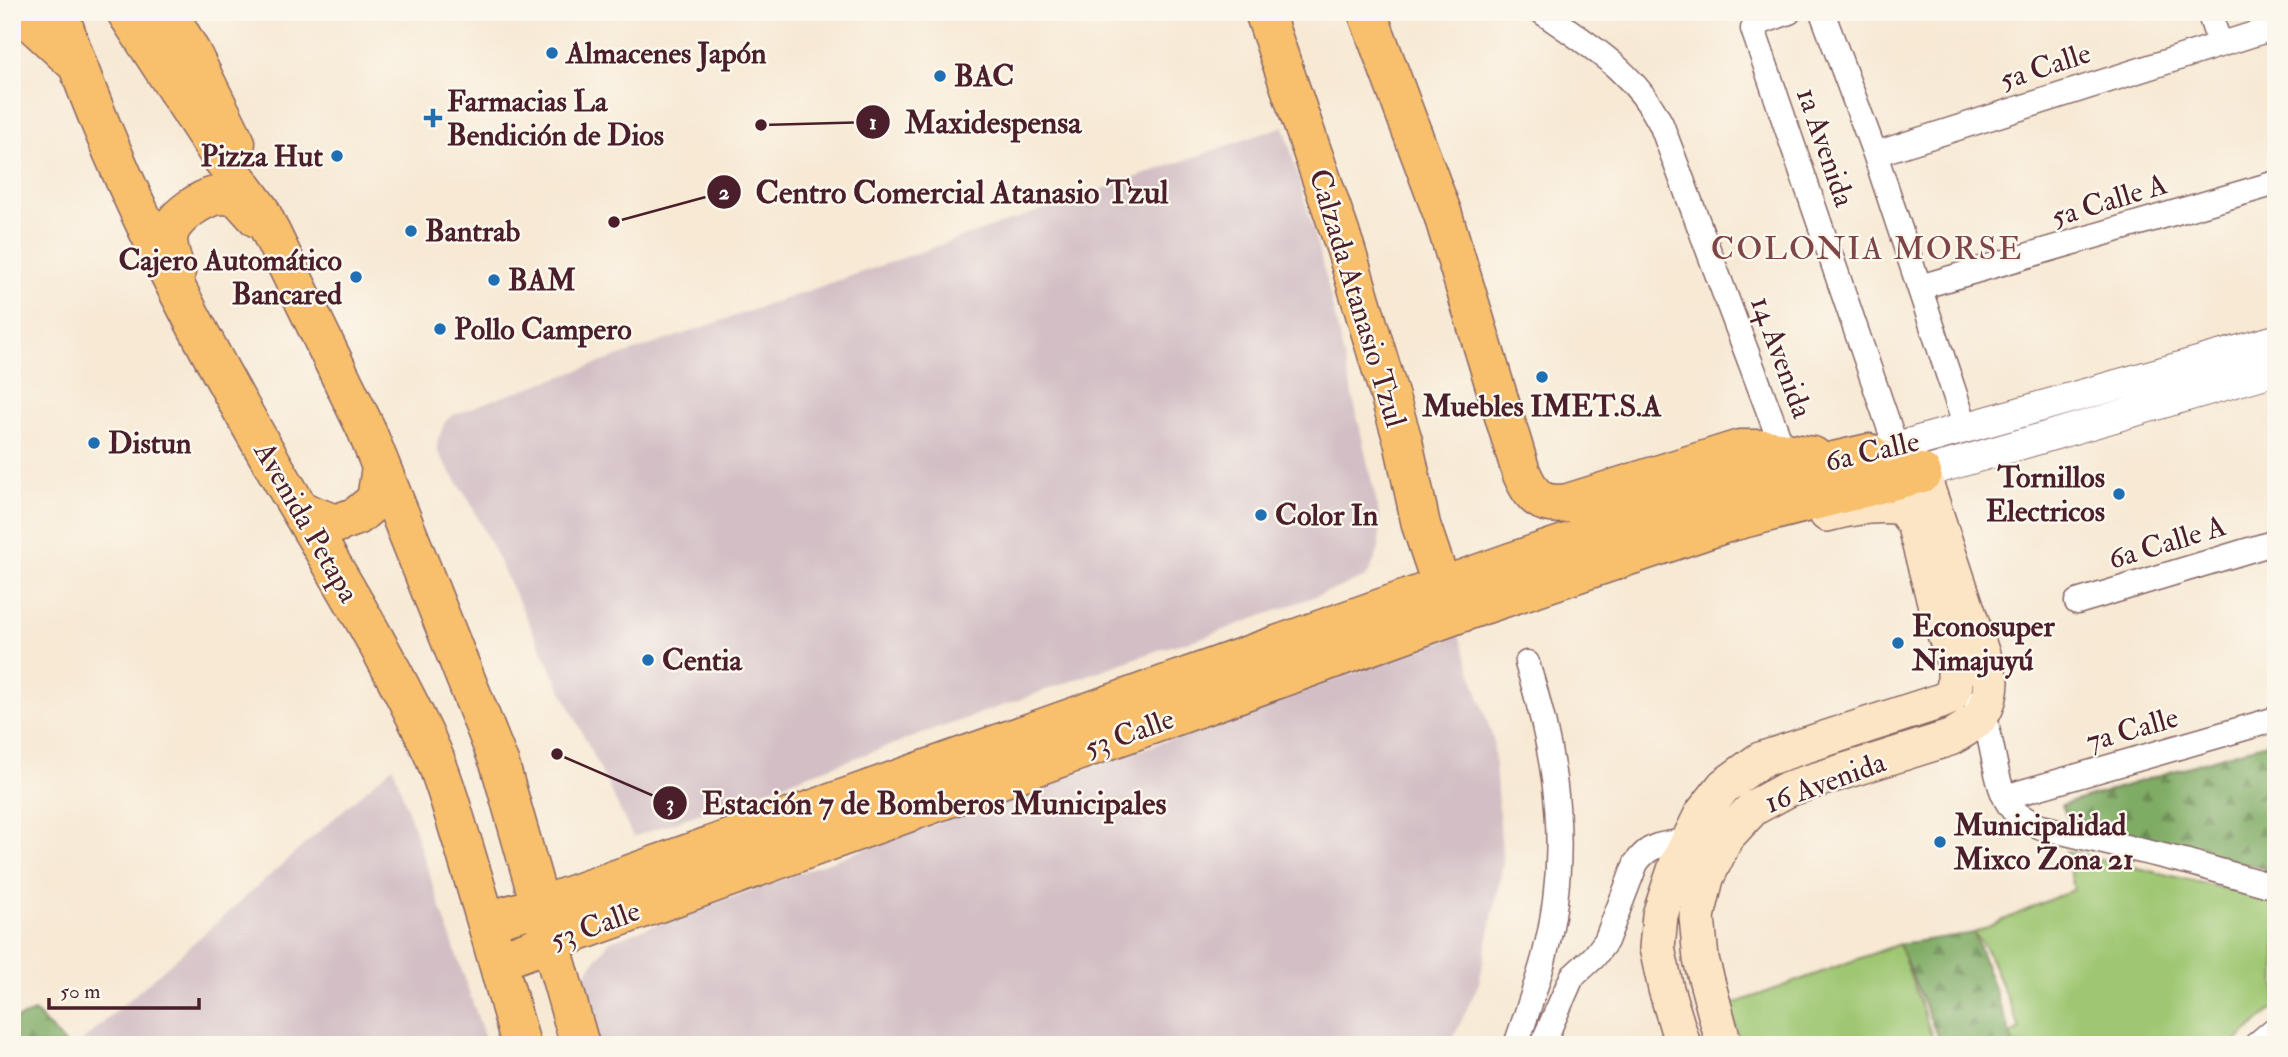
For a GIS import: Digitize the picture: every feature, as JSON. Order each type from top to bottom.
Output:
[{"type":"main road","points":[[20,12],[76,63]]},
{"type":"main road","name":"Avenida Petapa","points":[[59,12],[76,63],[153,241],[268,455],[412,707],[432,749],[486,921],[521,1045]]},
{"type":"main road","points":[[126,12],[220,156],[260,210],[366,429],[500,765],[580,1045]]},
{"type":"main road","points":[[168,12],[255,181],[260,210]]},
{"type":"main road","name":"Calzada Atanasio Tzul","points":[[1264,12],[1345,247],[1403,441],[1422,525],[1464,595]]},
{"type":"main road","points":[[1367,12],[1443,215],[1521,472],[1530,491],[1541,501],[1553,505],[1568,503],[1740,449],[1883,458],[1988,698]]},
{"type":"main road","points":[[188,308],[170,253],[168,235],[176,220],[195,205],[218,195],[237,197],[251,210],[283,254]]},
{"type":"main road","name":"6a Calle","points":[[1517,577],[1727,523],[1883,458]]},
{"type":"main road","name":"6a Calle","points":[[1464,595],[1517,577],[1762,477],[1883,458]]},
{"type":"main road","points":[[302,511],[335,524],[357,516],[376,500],[381,467]]},
{"type":"main road","points":[[1727,523],[1742,532],[1766,530],[1848,508],[1887,504],[1902,507],[1914,523],[1955,675]]},
{"type":"main road","points":[[1333,626],[1387,595],[1408,577],[1418,551],[1422,525]]},
{"type":"main road","name":"53 Calle","points":[[486,921],[546,924],[1464,595]]},
{"type":"main road","name":"53 Calle","points":[[498,961],[546,924],[1333,626],[1464,595]]},
{"type":"main road","name":"16 Avenida","points":[[1683,1045],[1657,948],[1660,915],[1676,866],[1702,814],[1724,786],[1760,760],[1941,701],[1950,696],[1955,675]]},
{"type":"main road","name":"16 Avenida","points":[[1724,1045],[1700,959],[1697,917],[1706,878],[1726,837],[1753,808],[1787,789],[1950,738],[1971,726],[1988,698]]},
{"type":"street","name":"14 Avenida","points":[[1542,12],[1609,59],[1650,102],[1661,124],[1784,452]]},
{"type":"street","name":"1a Avenida","points":[[1789,12],[1753,26],[1883,458]]},
{"type":"street","points":[[1822,12],[1875,154],[1966,428]]},
{"type":"street","points":[[2209,12],[2220,45]]},
{"type":"street","name":"5a Calle","points":[[1875,154],[2276,27]]},
{"type":"street","name":"5a Calle A","points":[[1920,287],[2276,183]]},
{"type":"street","name":"6a Calle","points":[[1883,458],[1966,428],[2276,340]]},
{"type":"street","name":"6a Calle","points":[[1883,458],[2276,370]]},
{"type":"street","name":"6a Calle A","points":[[2077,602],[2276,542]]},
{"type":"street","points":[[1517,1045],[1544,957],[1557,886],[1560,828],[1551,747],[1527,663]]},
{"type":"street","points":[[1955,675],[1988,698],[2004,797],[2013,810],[2025,820],[2041,827],[2188,862],[2276,887]]},
{"type":"street","name":"7a Calle","points":[[2004,797],[2276,719]]},
{"type":"street","points":[[1542,1045],[1572,976],[1594,957],[1606,941],[1636,863],[1643,853],[1653,847],[1689,841]]},
{"type":"street","points":[[2256,1045],[2276,1028]]},
{"type":"shaded area","points":[[1284,126],[1325,273],[1380,518],[1379,549],[1369,573],[1364,578],[1341,587],[1201,638],[1164,648],[633,837],[470,502],[438,452],[437,442],[445,422],[451,416],[490,401]]},
{"type":"shaded area","points":[[1459,635],[1493,739],[1503,864],[1479,983],[1450,1045],[596,1045],[579,982],[610,941]]},
{"type":"shaded area","points":[[393,766],[487,1045],[78,1045]]},
{"type":"green space","points":[[2276,740],[2276,872],[2067,817],[2062,805]]},
{"type":"green space","points":[[2066,851],[2265,898],[2276,903],[2276,1006],[2232,1045],[2014,1045],[2010,1034],[2020,1029],[1987,951],[1974,933],[2074,889]]},
{"type":"green space","points":[[1974,933],[2014,1045],[1941,1045],[1899,944]]},
{"type":"green space","points":[[1899,944],[1935,1045],[1741,1045],[1728,1006]]},
{"type":"green space","points":[[35,1012],[66,1045],[12,1045],[12,1020]]},
{"type":"place","name":"Almacenes Japón","points":[[552,53]]},
{"type":"place","name":"BAC","points":[[940,76]]},
{"type":"place","name":"Farmacias La Bendición de Dios","points":[[433,118]]},
{"type":"place","name":"Maxidespensa","points":[[761,125]]},
{"type":"place","name":"Pizza Hut","points":[[337,156]]},
{"type":"place","name":"Centro Comercial Atanasio Tzul","points":[[614,222]]},
{"type":"place","name":"Bantrab","points":[[411,231]]},
{"type":"place","name":"Cajero Automático Bancared","points":[[356,277]]},
{"type":"place","name":"BAM","points":[[494,280]]},
{"type":"place","name":"Pollo Campero","points":[[440,329]]},
{"type":"place","name":"Muebles IMET.S.A","points":[[1542,377]]},
{"type":"place","name":"Distun","points":[[94,443]]},
{"type":"place","name":"Tornillos Electricos","points":[[2119,494]]},
{"type":"place","name":"Color In","points":[[1261,515]]},
{"type":"place","name":"Econosuper Nimajuyú","points":[[1898,643]]},
{"type":"place","name":"Centia","points":[[648,660]]},
{"type":"place","name":"Estación 7 de Bomberos Municipales","points":[[557,754]]},
{"type":"place","name":"Municipalidad Mixco Zona 21","points":[[1940,842]]},
{"type":"district","name":"COLONIA MORSE","points":[[1867,248]]}]
